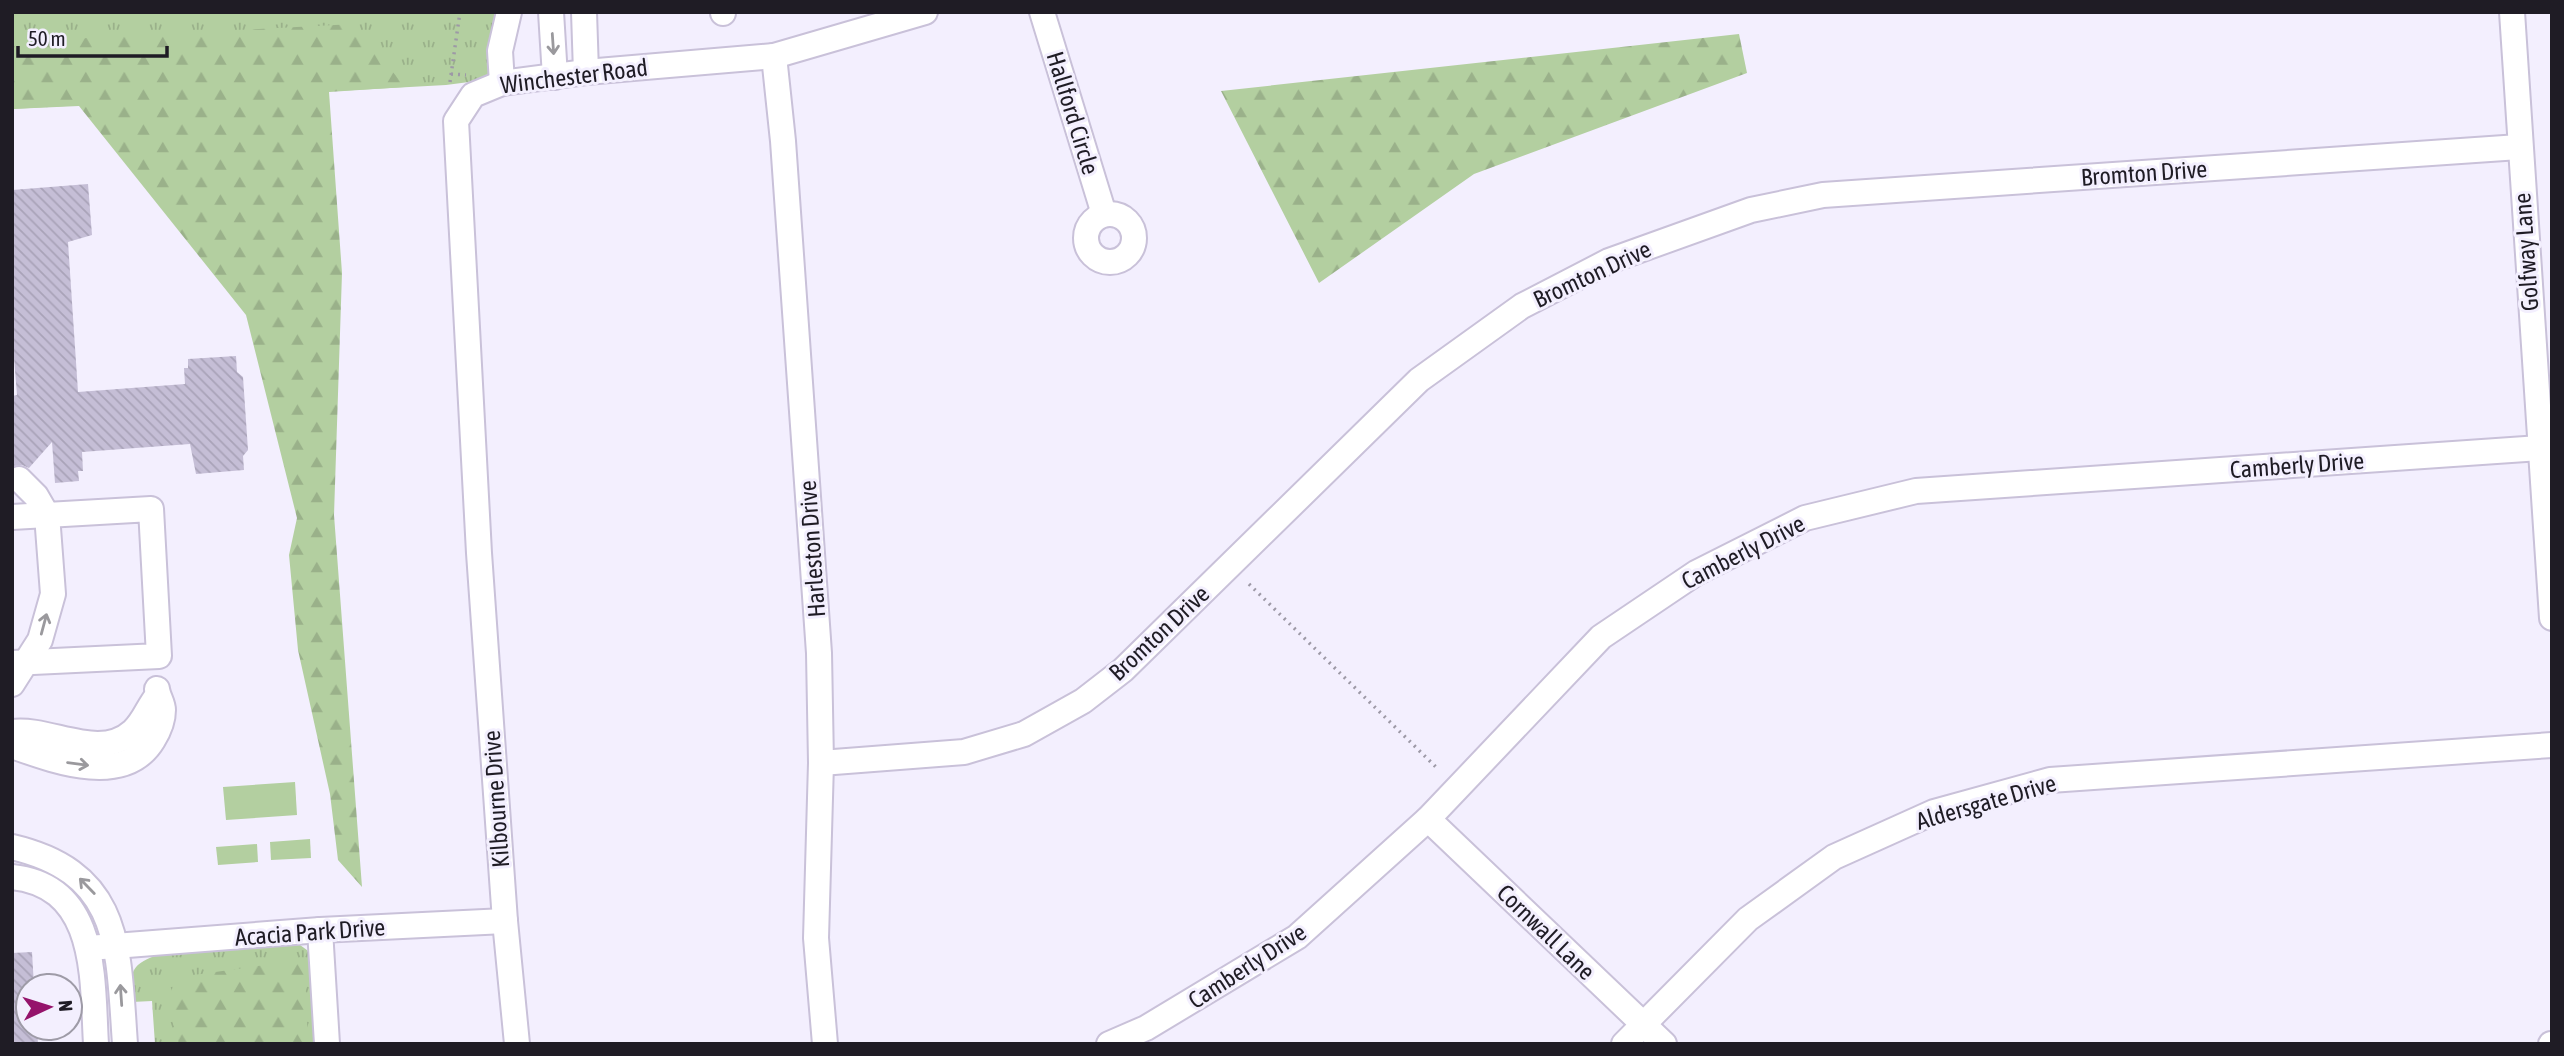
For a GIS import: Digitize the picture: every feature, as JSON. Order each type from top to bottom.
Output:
[{"type":"street","points":[[502,83],[500,51],[509,12]]},
{"type":"street","points":[[551,12],[555,77]]},
{"type":"street","points":[[583,12],[586,72]]},
{"type":"street","name":"Winchester Road","points":[[479,553],[456,121],[473,95],[502,83],[586,72],[774,56],[925,12]]},
{"type":"street","name":"Hallford Circle","points":[[1042,12],[1104,214]]},
{"type":"street","name":"Golfway Lane","points":[[2512,12],[2552,618]]},
{"type":"street","name":"Harleston Drive","points":[[774,56],[784,155],[819,653],[821,763],[816,938],[825,1044]]},
{"type":"street","name":"Bromton Drive","points":[[821,763],[964,752],[1024,734],[1083,701],[1123,670],[1419,380],[1522,306],[1609,261],[1751,210],[1823,195],[2519,147]]},
{"type":"street","name":"Camberly Drive","points":[[1109,1044],[1147,1036],[1297,937],[1429,819],[1601,637],[1696,573],[1805,518],[1916,491],[2540,448]]},
{"type":"street","points":[[12,684],[19,663],[40,640],[53,594],[47,515],[36,496],[19,479]]},
{"type":"street","points":[[12,517],[151,509],[159,656],[19,663]]},
{"type":"street","name":"Kilbourne Drive","points":[[479,553],[505,921],[517,1044]]},
{"type":"street","points":[[12,732],[97,744],[113,742],[132,733],[157,692],[163,709],[159,729],[139,755],[116,766],[65,762],[12,746]]},
{"type":"street","name":"Aldersgate Drive","points":[[1624,1044],[1748,919],[1834,857],[1934,812],[2050,780],[2552,745]]},
{"type":"street","name":"Cornwall Lane","points":[[1429,819],[1642,1026],[1664,1044]]},
{"type":"street","points":[[12,847],[42,854],[73,872],[97,897],[110,922],[116,947],[125,1044]]},
{"type":"street","points":[[12,877],[40,884],[66,902],[80,924],[89,948],[96,1044]]},
{"type":"street","name":"Acacia Park Drive","points":[[89,948],[320,930],[505,921]]},
{"type":"street","points":[[320,930],[327,1044]]},
{"type":"path","points":[[450,82],[460,12]]},
{"type":"path","points":[[1249,584],[1439,770]]},
{"type":"green space","points":[[12,12],[512,12],[492,79],[446,85],[12,109]]},
{"type":"green space","points":[[354,24],[405,87],[329,92],[342,273],[334,515],[362,887],[338,860],[330,794],[298,650],[289,555],[297,518],[246,315],[79,106],[12,109],[12,42]]},
{"type":"green space","points":[[1739,34],[1747,73],[1474,174],[1319,283],[1221,91]]},
{"type":"green space","points":[[295,782],[297,815],[226,820],[223,787]]},
{"type":"green space","points":[[310,839],[311,858],[271,860],[270,842]]},
{"type":"green space","points":[[257,844],[258,862],[218,865],[216,847]]},
{"type":"green space","points":[[300,945],[311,953],[317,1044],[155,1044],[152,1001],[132,1002],[133,972],[141,963],[157,955]]},
{"type":"green space","points":[[301,960],[305,974],[308,1044],[179,1044],[169,1001],[174,985],[180,977]]},
{"type":"building","points":[[88,184],[92,235],[68,242],[78,392],[185,384],[184,368],[188,368],[188,359],[236,356],[237,372],[243,377],[248,450],[243,456],[244,470],[196,474],[190,444],[82,452],[83,471],[78,471],[79,481],[55,483],[52,442],[29,468],[22,465],[12,466],[12,396],[17,395],[12,333],[12,190]]},
{"type":"building","points":[[32,952],[33,972],[14,972],[14,1042],[38,1044],[12,1044],[12,953]]}]
